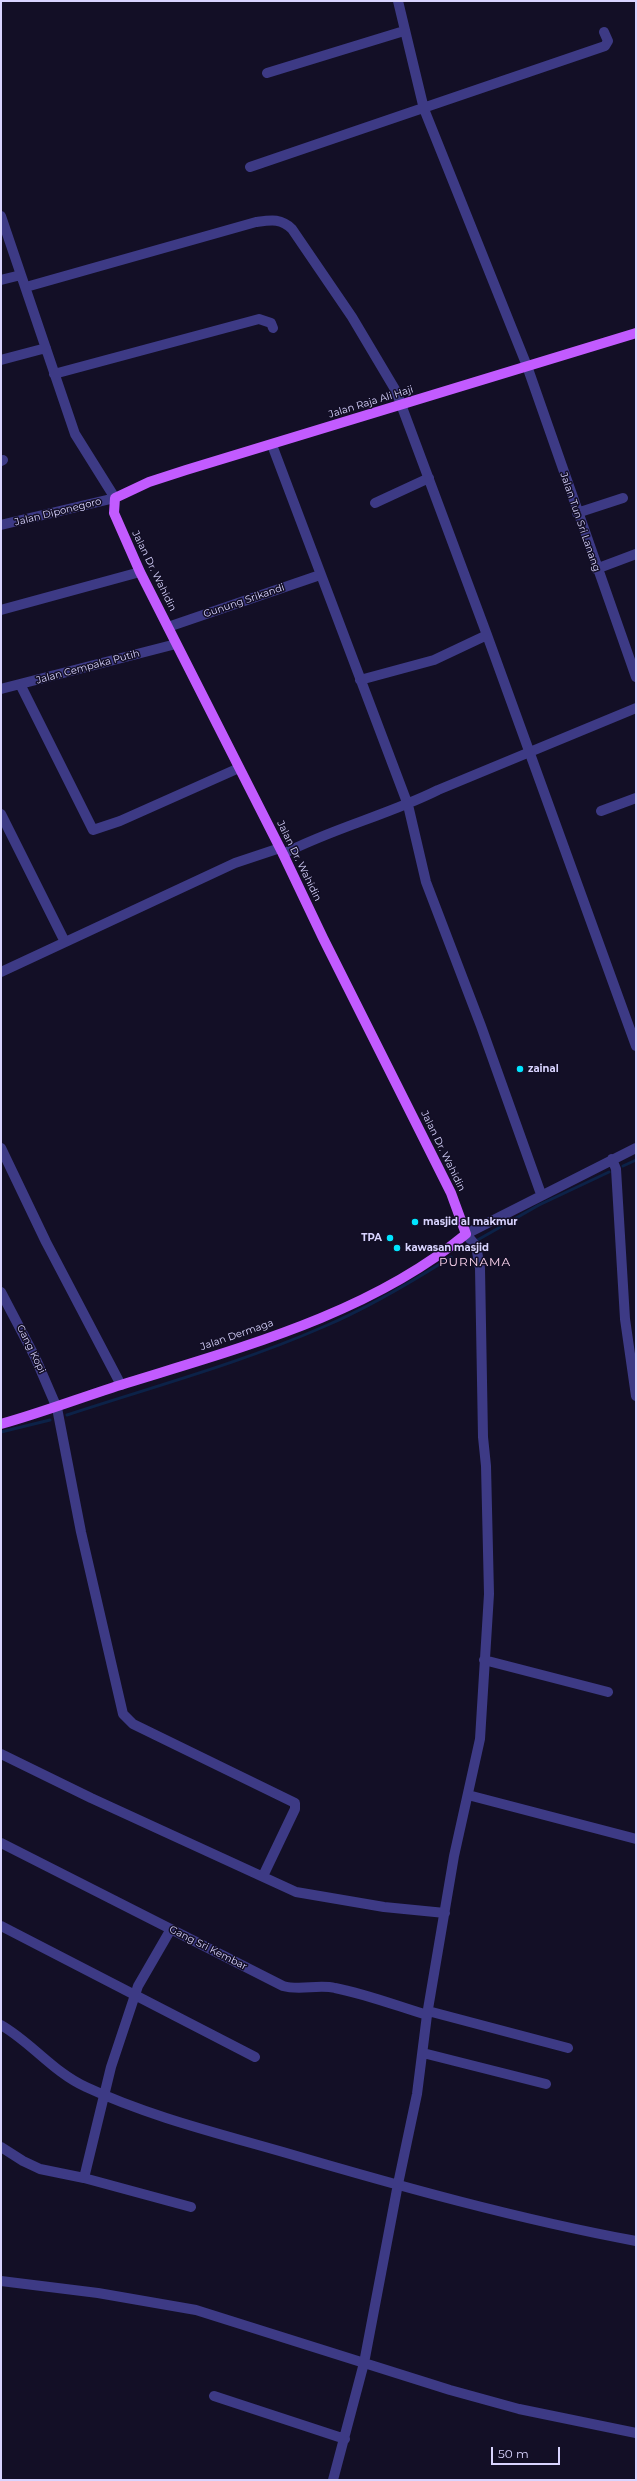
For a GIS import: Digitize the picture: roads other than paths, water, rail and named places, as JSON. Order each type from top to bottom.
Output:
[{"type":"main road","name":"Jalan Raja Ali Haji","points":[[115,498],[164,477],[636,333]]},
{"type":"main road","name":"Jalan Dr. Wahidin","points":[[115,498],[114,513],[140,572],[282,851],[322,938],[451,1193],[466,1234]]},
{"type":"main road","name":"Jalan Dermaga","points":[[1,1424],[57,1408],[121,1385],[263,1339],[345,1306],[427,1263],[466,1234]]},
{"type":"street","name":"Jalan Tun Sri Lanang","points":[[398,1],[404,31],[424,108],[527,366],[596,569],[636,677]]},
{"type":"street","points":[[267,73],[404,31]]},
{"type":"street","points":[[250,167],[605,46],[608,40],[604,32]]},
{"type":"street","points":[[1,216],[75,434],[115,498]]},
{"type":"street","points":[[26,287],[256,222],[280,220],[292,229],[352,317],[404,404],[429,478],[530,753],[550,814],[636,1046]]},
{"type":"street","points":[[1,280],[21,275]]},
{"type":"street","points":[[54,374],[259,319],[271,323],[273,328]]},
{"type":"street","points":[[1,360],[46,348]]},
{"type":"street","points":[[272,445],[408,805],[426,882],[481,1026],[541,1194]]},
{"type":"street","points":[[375,503],[429,478]]},
{"type":"street","name":"Jalan Diponegoro","points":[[1,525],[115,498]]},
{"type":"street","points":[[577,513],[623,498]]},
{"type":"street","points":[[596,569],[636,554]]},
{"type":"street","points":[[1,610],[140,572]]},
{"type":"street","name":"Gunung Srikandi","points":[[168,627],[320,575]]},
{"type":"street","points":[[360,680],[434,660],[487,634]]},
{"type":"street","name":"Jalan Cempaka Putih","points":[[1,689],[176,644]]},
{"type":"street","points":[[20,684],[94,830],[120,822],[239,768]]},
{"type":"street","points":[[1,972],[234,863],[282,851],[370,817],[408,805],[438,790],[636,708]]},
{"type":"street","points":[[602,811],[636,798]]},
{"type":"street","points":[[1,814],[64,942]]},
{"type":"street","points":[[1,1148],[46,1242],[121,1385]]},
{"type":"street","points":[[333,2480],[364,2363],[398,2184],[417,2094],[428,2013],[454,1856],[480,1739],[489,1594],[486,1466],[483,1437],[480,1268],[476,1246],[466,1234],[541,1194],[636,1148]]},
{"type":"street","points":[[612,1159],[616,1169],[625,1319],[636,1396]]},
{"type":"street","name":"Gang Kopi","points":[[1,1292],[35,1357],[57,1408],[81,1532],[123,1714],[133,1724],[295,1803],[295,1808],[263,1876]]},
{"type":"street","points":[[484,1660],[608,1692]]},
{"type":"street","points":[[1,1754],[91,1798],[296,1892],[321,1897],[445,1913]]},
{"type":"street","points":[[468,1795],[636,1839]]},
{"type":"street","name":"Gang Sri Kembar","points":[[1,1843],[289,1988],[336,1988],[568,2048]]},
{"type":"street","points":[[1,1926],[255,2057]]},
{"type":"street","points":[[84,2178],[111,2067],[139,1984],[171,1929]]},
{"type":"street","points":[[1,2025],[62,2074],[84,2087],[105,2095],[223,2135],[398,2184],[556,2224],[636,2241]]},
{"type":"street","points":[[423,2053],[546,2084]]},
{"type":"street","points":[[1,2147],[23,2162],[40,2169],[84,2178],[191,2207]]},
{"type":"street","points":[[1,2281],[98,2293],[196,2310],[364,2363],[519,2409],[636,2433]]},
{"type":"street","points":[[214,2396],[345,2439]]},
{"type":"waterway","points":[[623,1166],[636,1160]]},
{"type":"waterway","points":[[474,1242],[539,1205],[609,1172]]},
{"type":"waterway","points":[[67,1415],[196,1374],[292,1340],[340,1320],[404,1286],[451,1257]]},
{"type":"waterway","points":[[1,1432],[50,1420]]},
{"type":"place","name":"zainal","points":[[520,1069]]},
{"type":"place","name":"masjid al makmur","points":[[415,1222]]},
{"type":"place","name":"TPA","points":[[390,1238]]},
{"type":"place","name":"kawasan masjid","points":[[397,1248]]},
{"type":"district","name":"PURNAMA","points":[[475,1262]]}]
